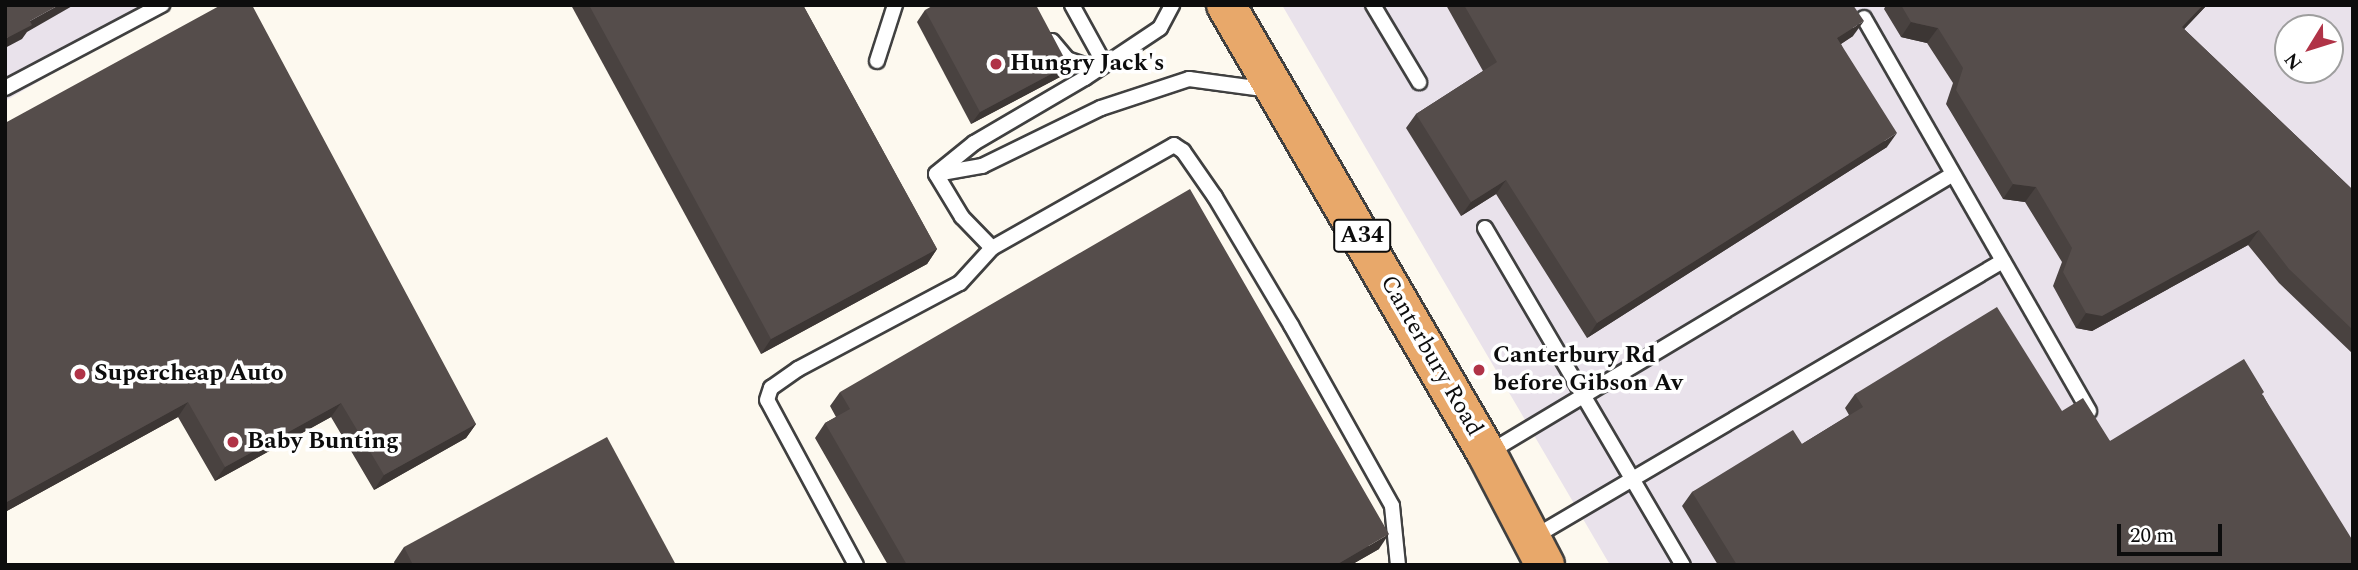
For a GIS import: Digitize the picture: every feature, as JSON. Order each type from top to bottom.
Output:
[{"type":"highway","name":"Canterbury Road","points":[[1226,5],[1487,454],[1539,551]]},
{"type":"lane","points":[[5,88],[162,5]]},
{"type":"lane","points":[[877,61],[895,5]]},
{"type":"lane","points":[[1072,5],[1100,66]]},
{"type":"lane","points":[[936,174],[983,137],[1160,28],[1172,5]]},
{"type":"lane","points":[[1373,5],[1419,82]]},
{"type":"lane","points":[[1864,19],[2089,411]]},
{"type":"lane","points":[[1045,25],[1056,49],[1067,59],[1100,66]]},
{"type":"lane","points":[[936,174],[982,166],[1101,108],[1189,79],[1278,91]]},
{"type":"lane","points":[[856,565],[767,400],[771,388],[798,369],[960,283],[992,248],[1174,145],[1183,151],[1215,197],[1291,325],[1392,506],[1398,565]]},
{"type":"lane","points":[[936,174],[962,217],[992,248]]},
{"type":"lane","points":[[1487,454],[1953,174]]},
{"type":"lane","points":[[1485,228],[1683,565]]},
{"type":"lane","points":[[1539,551],[1632,479],[2003,261]]},
{"type":"shaded area","points":[[5,5],[171,5],[5,101]]},
{"type":"shaded area","points":[[1282,5],[2353,5],[2353,565],[1610,565]]},
{"type":"building","points":[[5,5],[59,5],[30,21],[32,25],[5,39]]},
{"type":"building","points":[[221,5],[252,5],[476,424],[384,475],[341,403],[225,467],[188,402],[5,503],[5,123]]},
{"type":"building","points":[[589,5],[803,5],[937,249],[771,339]]},
{"type":"building","name":"Hungry Jack's","points":[[934,5],[1036,5],[1068,65],[980,112],[925,10]]},
{"type":"building","points":[[1464,5],[1853,5],[1864,21],[1837,38],[1897,133],[1597,323],[1506,180],[1471,202],[1416,114],[1497,62]]},
{"type":"building","points":[[1901,5],[2203,5],[2182,27],[2353,190],[2353,330],[2289,269],[2259,230],[2102,316],[2086,313],[2063,272],[2072,248],[2036,187],[2013,184],[1956,90],[1963,68],[1938,28],[1911,22]]},
{"type":"building","points":[[1190,189],[1389,534],[1336,565],[907,565],[825,423],[850,409],[840,392]]},
{"type":"building","points":[[1997,307],[2062,411],[2083,398],[2110,441],[2244,359],[2264,392],[2262,394],[2353,541],[2353,565],[1737,565],[1692,492],[1793,430],[1802,444],[1863,407],[1855,394]]},
{"type":"building","points":[[607,437],[676,565],[413,565],[404,547]]},
{"type":"place","name":"Hungry Jack's","points":[[996,64]]},
{"type":"place","name":"Canterbury Rd before Gibson Av","points":[[1479,370]]},
{"type":"place","name":"Supercheap Auto","points":[[80,374]]},
{"type":"place","name":"Baby Bunting","points":[[233,442]]}]
